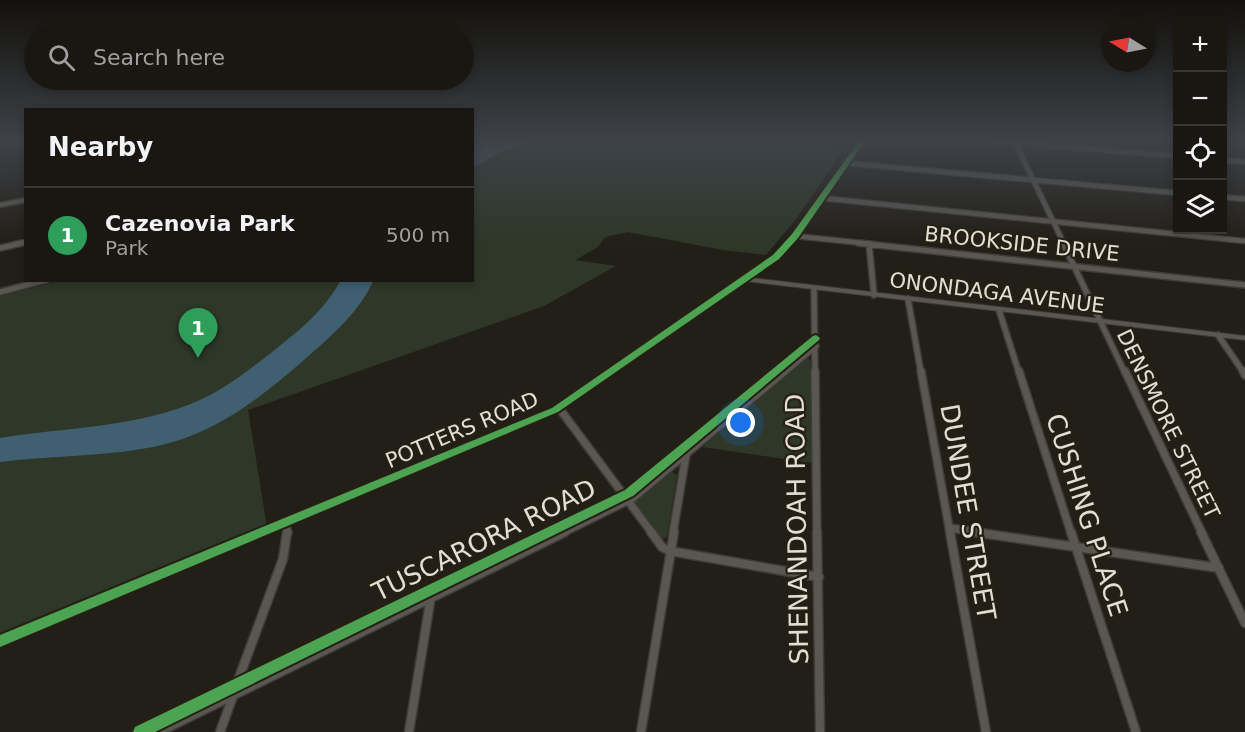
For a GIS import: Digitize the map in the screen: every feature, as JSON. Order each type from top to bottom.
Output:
[{"type":"main road","points":[[0,205],[24,200]]},
{"type":"street","name":"POTTERS ROAD","points":[[0,641],[559,408],[776,257],[795,236],[836,175]]},
{"type":"street","points":[[979,175],[1173,193]]},
{"type":"street","name":"DENSMORE STREET","points":[[1031,175],[1072,266],[1245,623]]},
{"type":"street","points":[[1227,197],[1245,199]]},
{"type":"street","points":[[821,198],[1245,241]]},
{"type":"street","name":"BROOKSIDE DRIVE","points":[[795,236],[1245,285]]},
{"type":"street","points":[[0,248],[24,242]]},
{"type":"street","points":[[869,244],[874,295]]},
{"type":"street","name":"ONONDAGA AVENUE","points":[[746,279],[814,289],[1245,338]]},
{"type":"street","points":[[0,292],[38,282]]},
{"type":"street","name":"SHENANDOAH ROAD","points":[[814,289],[820,732]]},
{"type":"street","name":"DUNDEE STREET","points":[[908,299],[986,732]]},
{"type":"street","name":"CUSHING PLACE","points":[[999,310],[1136,732]]},
{"type":"street","points":[[1218,335],[1245,375]]},
{"type":"street","name":"TUSCARORA ROAD","points":[[626,498],[816,342]]},
{"type":"street","name":"TUSCARORA ROAD","points":[[140,732],[626,498],[641,493],[816,342]]},
{"type":"street","points":[[559,408],[662,547],[670,551],[819,577]]},
{"type":"street","points":[[640,732],[688,445]]},
{"type":"street","points":[[220,732],[283,559],[288,535],[285,523]]},
{"type":"street","points":[[950,528],[1219,568]]},
{"type":"street","points":[[409,732],[431,593]]},
{"type":"street","name":"TUSCARORA ROAD","points":[[159,732],[431,593]]},
{"type":"green space","points":[[474,175],[826,175],[797,218],[766,255],[723,250],[628,232],[605,237],[598,247],[575,260],[616,266],[544,306],[248,410],[267,527],[0,636],[0,296],[54,282],[474,282]]},
{"type":"green space","points":[[808,358],[811,361],[811,463],[702,447]]},
{"type":"green space","points":[[672,472],[677,475],[667,537],[662,539],[635,502]]},
{"type":"water","points":[[340,282],[372,282],[352,314],[324,342],[259,397],[210,428],[192,436],[153,447],[0,462],[0,438],[127,421],[152,416],[200,400],[230,383],[276,349],[304,326],[327,301]]},
{"type":"cycle path","points":[[0,641],[555,410],[776,257],[795,236],[838,175]]},
{"type":"cycle path","points":[[140,732],[629,493],[816,338]]},
{"type":"place","name":"Cazenovia Park","points":[[198,358]]}]
